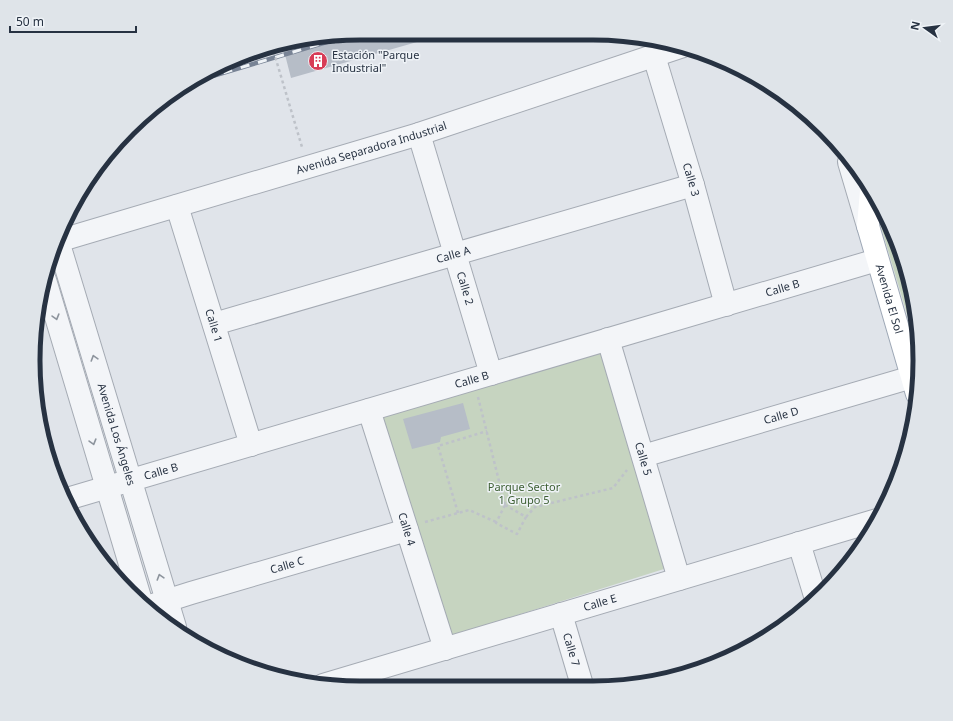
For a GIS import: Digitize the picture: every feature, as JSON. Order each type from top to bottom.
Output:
[{"type":"main road","name":"Avenida El Sol","points":[[870,200],[868,226],[912,371]]},
{"type":"street","name":"Avenida Separadora Industrial","points":[[63,239],[419,134],[671,50]]},
{"type":"street","name":"Calle 3","points":[[654,56],[694,185],[726,304]]},
{"type":"street","name":"Calle 2","points":[[419,134],[455,255],[482,376]]},
{"type":"street","name":"Avenida El Sol","points":[[852,172],[868,226]]},
{"type":"street","name":"Calle A","points":[[214,324],[694,185]]},
{"type":"street","name":"Calle 1","points":[[177,206],[251,445]]},
{"type":"street","name":"Avenida Los Ángeles","points":[[60,248],[130,480],[158,604],[167,617]]},
{"type":"street","name":"Calle B","points":[[71,498],[878,260]]},
{"type":"street","points":[[48,290],[138,590]]},
{"type":"street","name":"Calle 5","points":[[608,339],[679,578]]},
{"type":"street","name":"Calle D","points":[[644,457],[912,383]]},
{"type":"street","name":"Calle 4","points":[[369,410],[445,649]]},
{"type":"street","name":"Calle E","points":[[340,680],[869,522]]},
{"type":"street","name":"Calle C","points":[[158,604],[407,529]]},
{"type":"street","points":[[799,543],[814,592]]},
{"type":"street","name":"Calle 7","points":[[561,614],[581,681]]},
{"type":"path","points":[[274,52],[302,147]]},
{"type":"path","points":[[320,58],[340,52]]},
{"type":"path","points":[[482,376],[487,431],[505,505],[496,522]]},
{"type":"path","points":[[458,513],[438,446],[487,431]]},
{"type":"path","points":[[407,529],[469,510],[496,522],[517,534],[526,517],[535,507],[613,488],[633,462],[644,457]]},
{"type":"path","points":[[505,505],[526,517]]},
{"type":"green space","points":[[879,217],[896,257],[907,298],[911,327]]},
{"type":"green space","name":"Parque Sector 1 Grupo 5","points":[[604,347],[664,569],[448,637],[380,418]]},
{"type":"building","name":"Estación \"Parque Industrial\"","points":[[360,40],[424,40],[291,78],[284,50],[319,43],[334,42],[335,44],[346,41]]},
{"type":"building","points":[[463,403],[470,429],[441,437],[440,442],[412,449],[403,419]]},
{"type":"railway","points":[[214,75],[325,42]]},
{"type":"place","name":"Estación \"Parque Industrial\"","points":[[318,61]]}]
